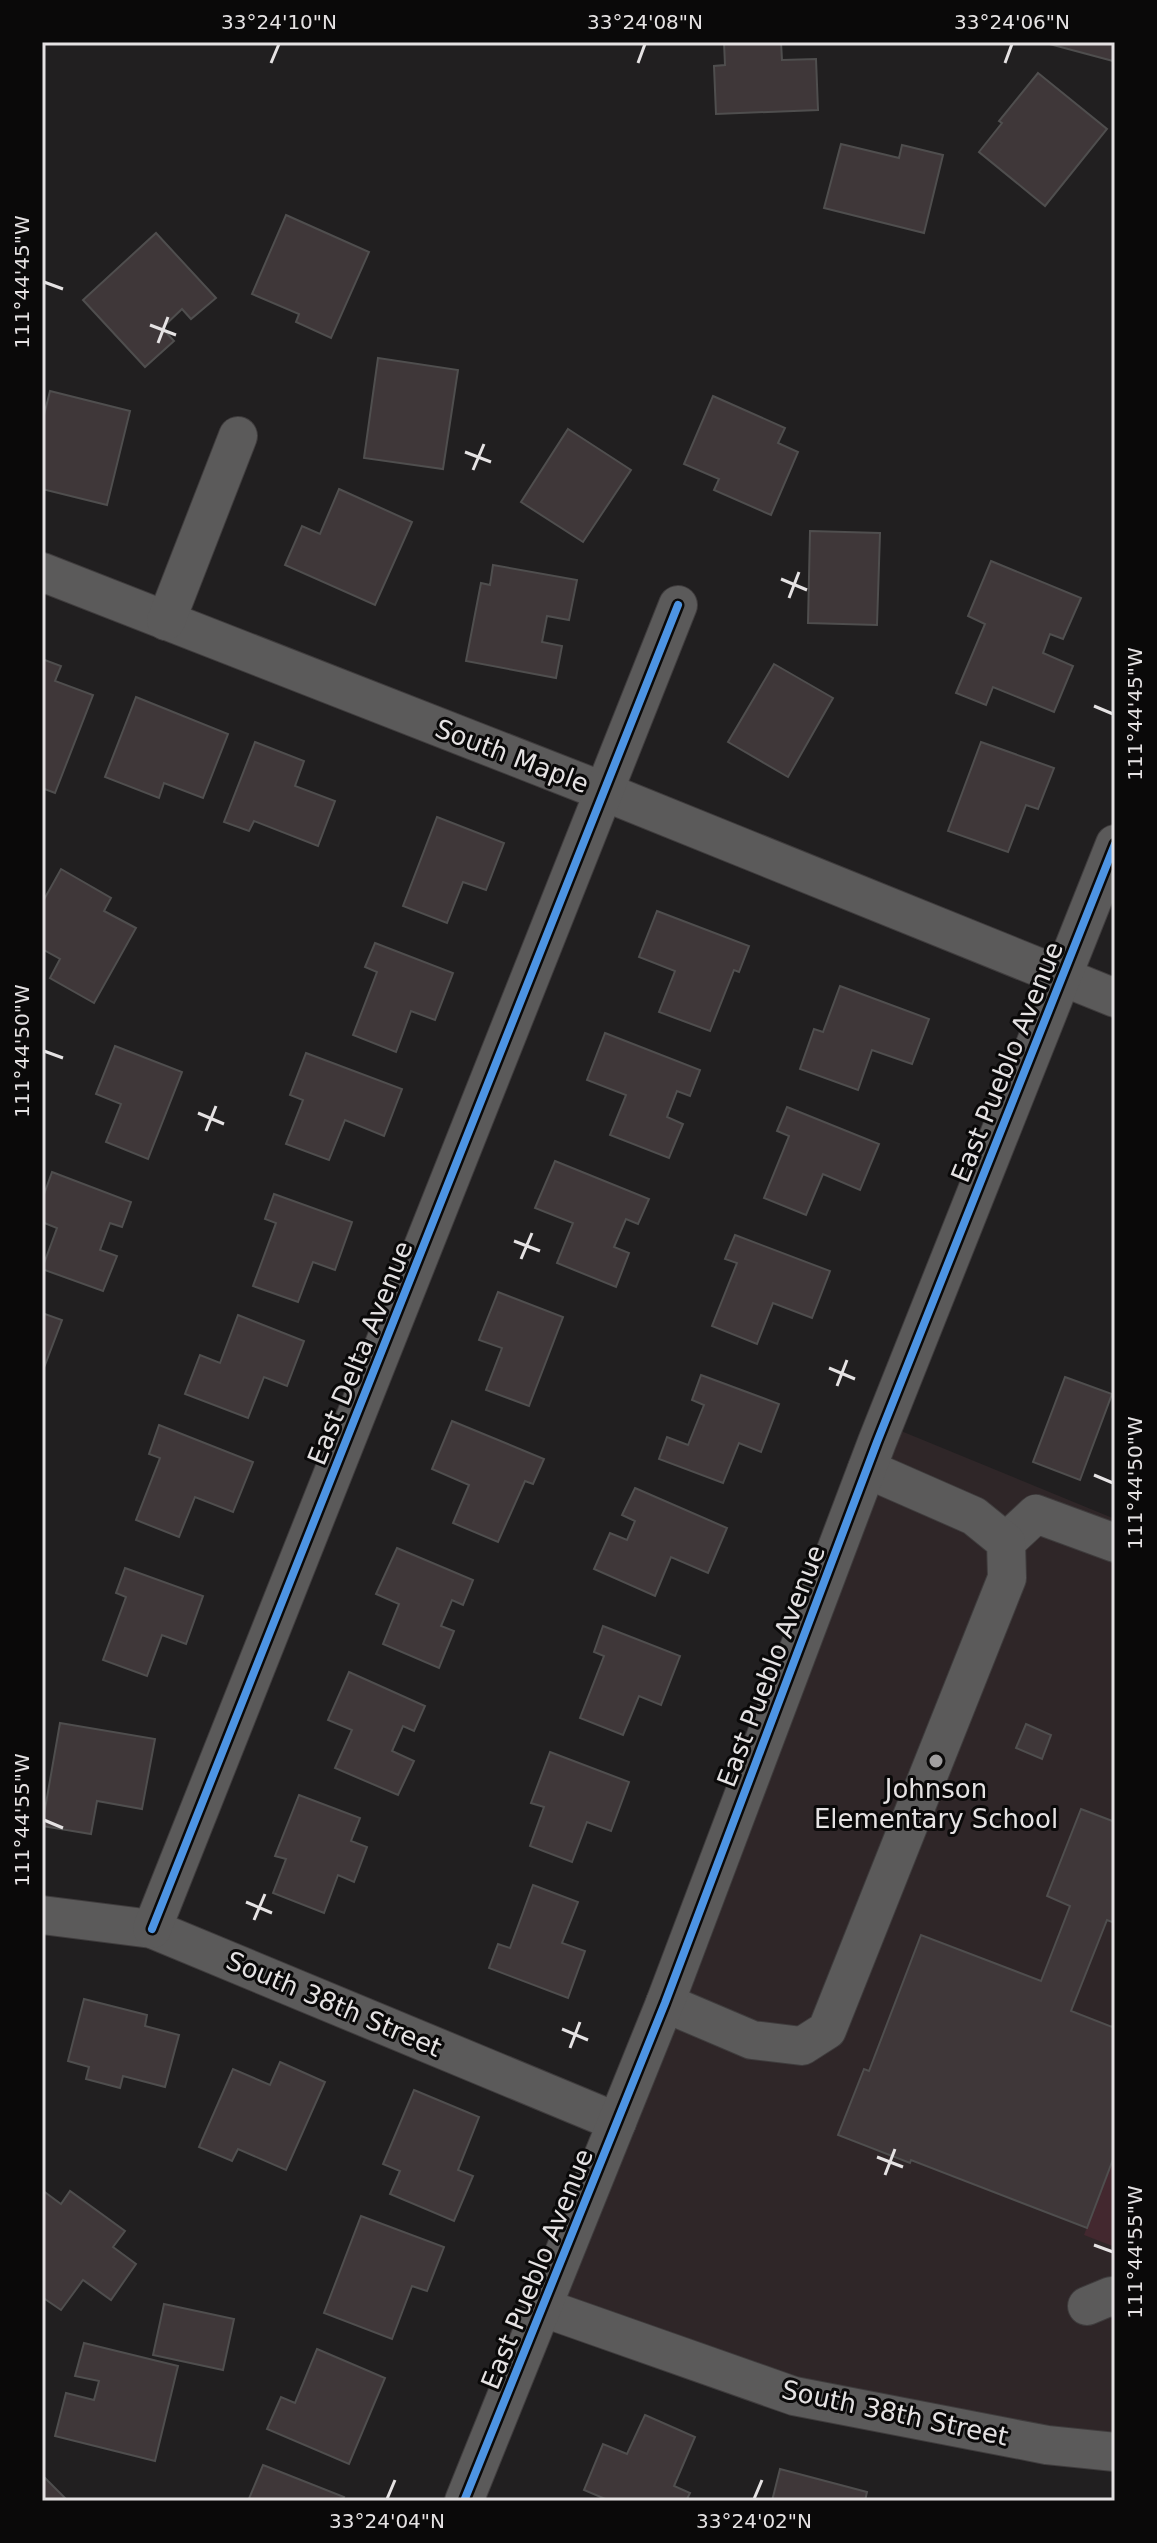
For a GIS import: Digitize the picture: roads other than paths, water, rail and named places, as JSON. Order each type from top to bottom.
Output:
[{"type":"street","points":[[166,621],[238,436]]},
{"type":"street","name":"South Maple","points":[[42,572],[605,792],[1115,998]]},
{"type":"street","name":"East Delta Avenue","points":[[152,1929],[678,605]]},
{"type":"street","name":"East Pueblo Avenue","points":[[464,2501],[665,2003],[867,1469],[1115,844]]},
{"type":"street","points":[[867,1469],[974,1516],[1006,1542]]},
{"type":"street","points":[[665,2003],[752,2040],[802,2046],[827,2030],[1007,1578],[1006,1542],[1036,1514],[1115,1543]]},
{"type":"street","name":"South 38th Street","points":[[42,1915],[152,1929],[617,2122]]},
{"type":"street","name":"South 38th Street","points":[[544,2308],[794,2396],[1047,2445],[1115,2452]]},
{"type":"place","name":"Johnson Elementary School","points":[[936,1761]]}]
